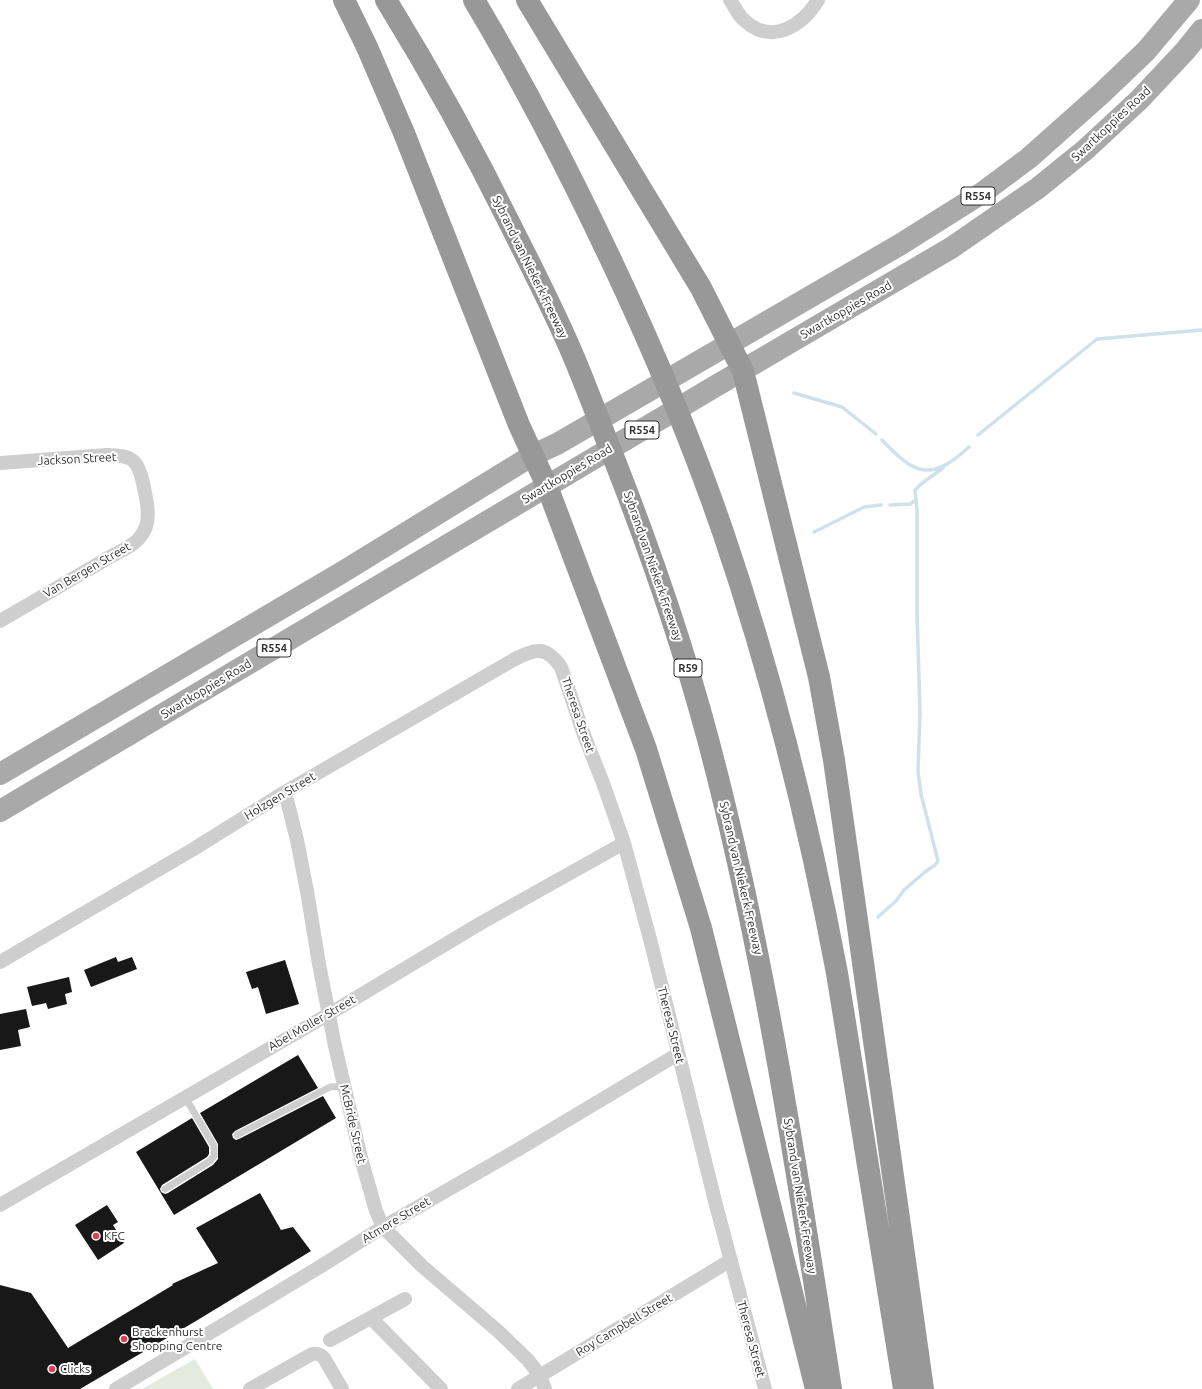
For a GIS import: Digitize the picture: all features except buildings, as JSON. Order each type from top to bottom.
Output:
[{"type":"highway","points":[[344,0],[367,47],[404,133],[516,419],[547,486],[646,749],[699,920],[816,1389]]},
{"type":"highway","name":"Sybrand van Niekerk Freeway","points":[[386,0],[472,148],[561,329],[578,367],[637,516],[669,611],[709,743],[749,908],[773,1031],[831,1389]]},
{"type":"highway","points":[[474,0],[530,98],[566,167],[646,335],[697,461],[741,587],[776,705],[802,806],[822,896],[840,989],[904,1389]]},
{"type":"highway","points":[[527,0],[701,288],[743,371],[818,677],[827,720],[923,1389]]},
{"type":"main road","name":"R554","points":[[0,774],[341,573],[533,455],[557,444],[901,244],[988,189],[1029,158],[1102,93],[1146,51],[1189,0]]},
{"type":"main road","name":"Swartkoppies Road","points":[[0,811],[951,248],[1038,188],[1084,150],[1139,100],[1185,51],[1202,30]]},
{"type":"street","points":[[730,0],[743,20],[760,30],[769,32],[779,32],[789,28],[804,18],[818,0]]},
{"type":"street","name":"Jackson Street","points":[[0,463],[107,455],[124,457],[132,460],[138,466],[147,502]]},
{"type":"street","name":"Van Bergen Street","points":[[0,621],[135,542],[146,526],[147,502]]},
{"type":"street","name":"Holzgen Street","points":[[0,962],[192,850],[285,792],[529,651],[536,650],[547,653],[554,658],[561,667]]},
{"type":"street","name":"Theresa Street","points":[[561,667],[584,735],[624,843],[765,1389]]},
{"type":"street","name":"McBride Street","points":[[285,792],[306,884],[319,964],[344,1086],[368,1188],[383,1228],[422,1266],[498,1331],[528,1360],[542,1383]]},
{"type":"street","name":"Abel Moller Street","points":[[0,1205],[55,1174],[87,1153],[329,1014],[488,919],[624,843]]},
{"type":"street","name":"Atmore Street","points":[[116,1389],[383,1228],[678,1054]]},
{"type":"street","name":"Roy Campbell Street","points":[[518,1389],[542,1383],[731,1260]]},
{"type":"street","points":[[330,1340],[405,1299]]},
{"type":"street","points":[[371,1318],[441,1389]]},
{"type":"street","points":[[250,1389],[316,1353],[324,1358],[342,1389]]},
{"type":"lane","points":[[237,1135],[330,1087],[344,1086]]},
{"type":"lane","points":[[165,1188],[210,1161],[214,1156],[214,1146],[185,1097]]},
{"type":"shaded area","points":[[195,1359],[213,1389],[142,1389]]},
{"type":"waterway","points":[[978,435],[1097,339],[1202,330]]},
{"type":"waterway","points":[[794,393],[842,407],[876,434]]},
{"type":"waterway","points":[[882,440],[904,461],[914,467],[924,470],[944,466],[969,447]]},
{"type":"waterway","points":[[890,505],[910,504],[916,500],[915,490],[943,468]]},
{"type":"waterway","points":[[878,917],[896,901],[904,890],[938,861],[921,794],[918,772],[920,711],[916,500]]},
{"type":"waterway","points":[[814,532],[864,507],[881,505]]},
{"type":"place","name":"KFC","points":[[96,1236]]},
{"type":"place","name":"Brackenhurst Shopping Centre","points":[[124,1339]]},
{"type":"place","name":"Clicks","points":[[52,1369]]}]
